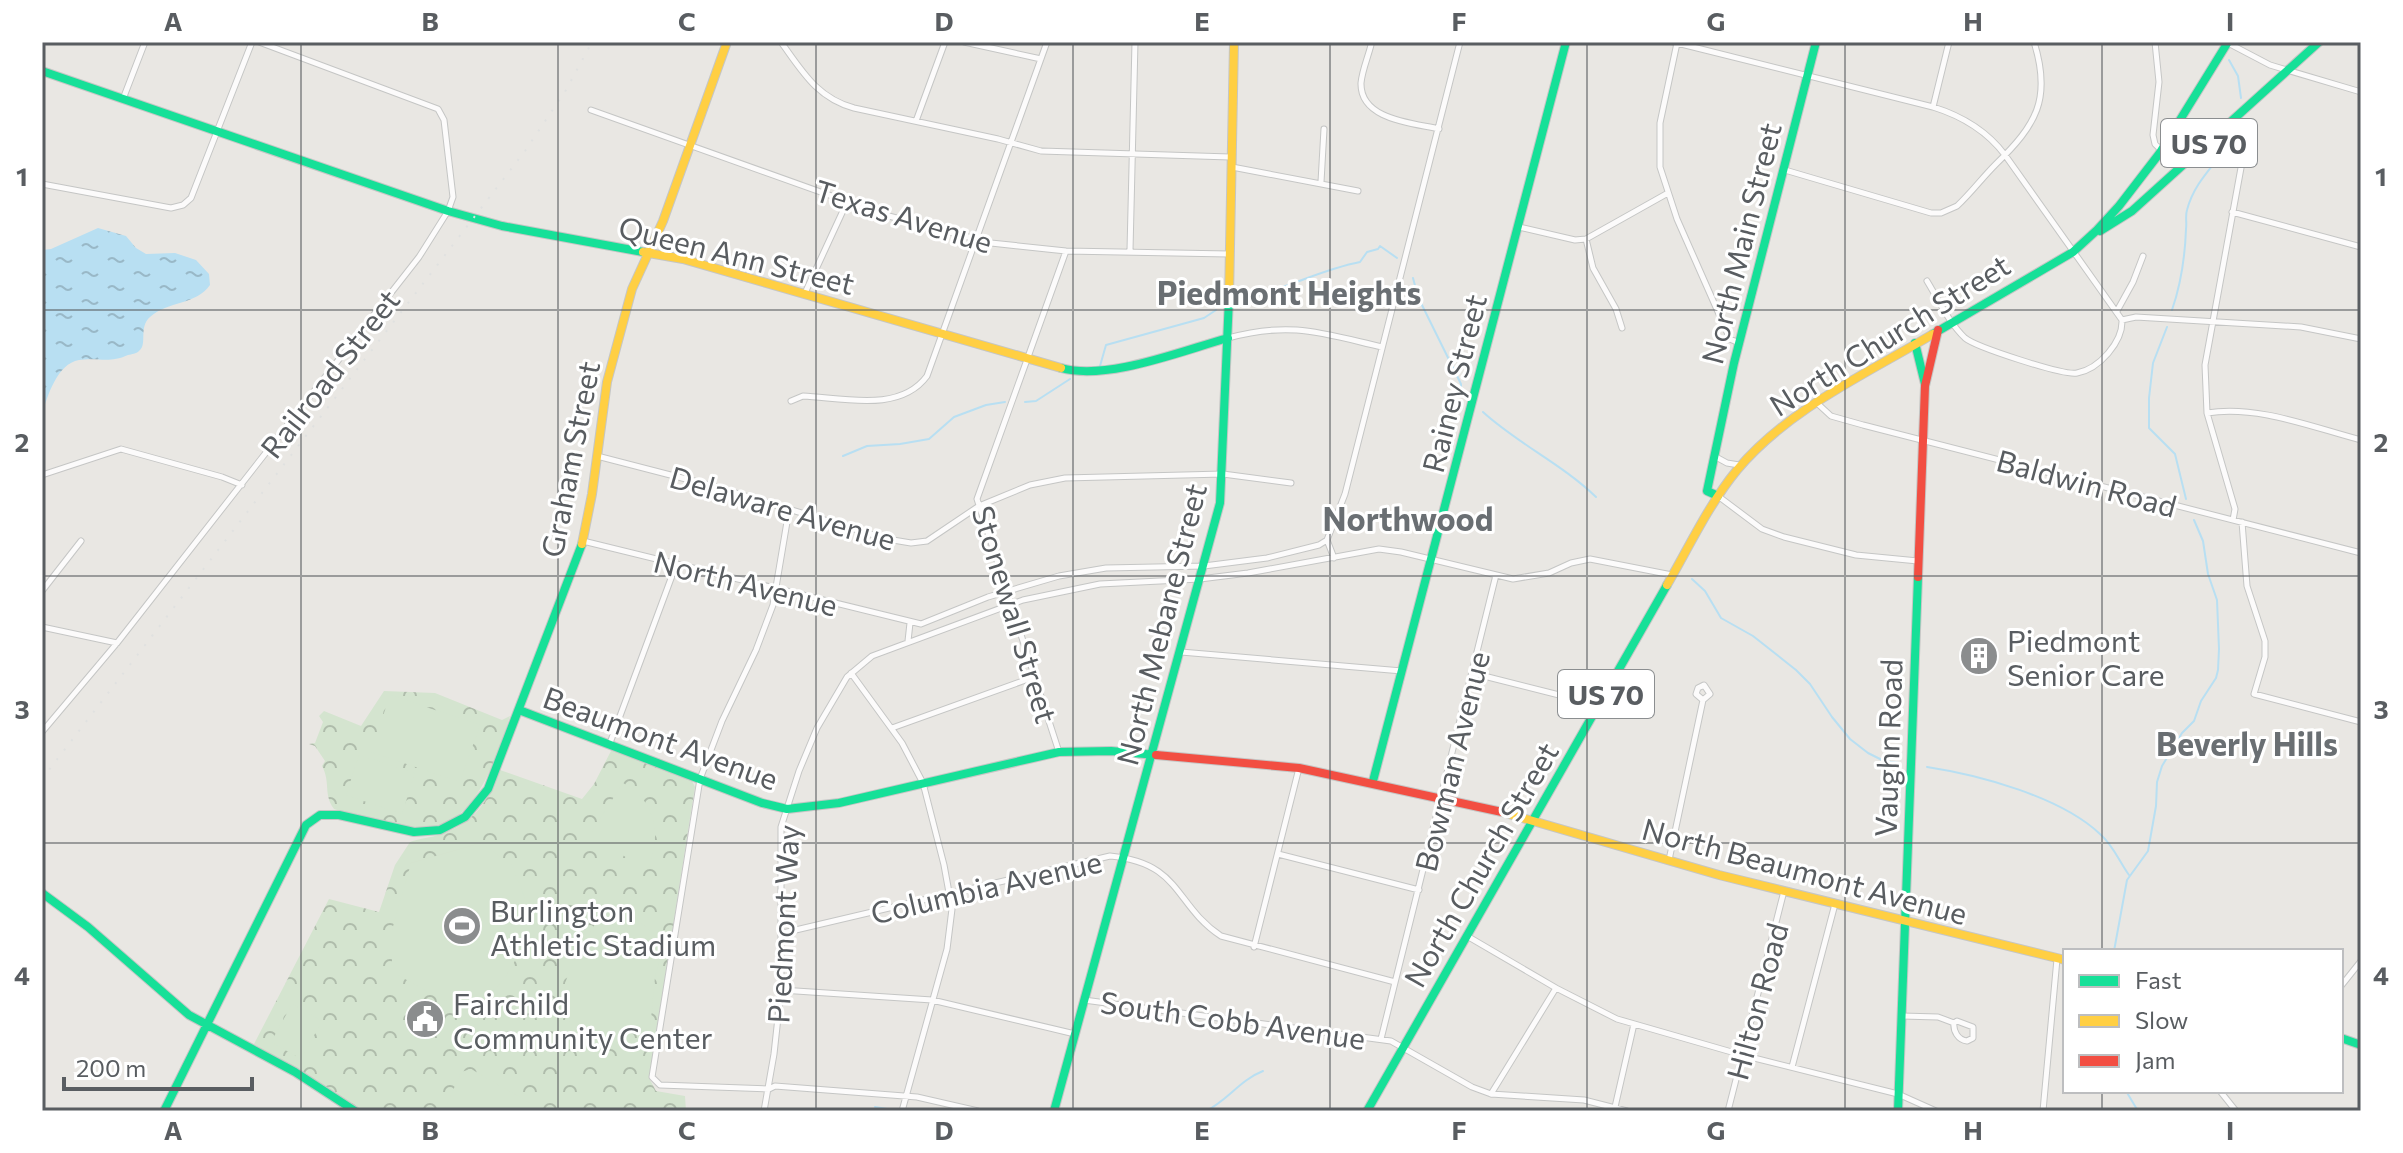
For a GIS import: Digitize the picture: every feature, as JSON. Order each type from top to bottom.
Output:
[{"type":"street","points":[[123,99],[145,42]]},
{"type":"street","points":[[42,184],[171,208],[188,201],[252,42]]},
{"type":"street","points":[[259,42],[442,113],[453,197],[448,211]]},
{"type":"street","name":"Graham Street","points":[[205,1025],[312,817],[333,814],[405,833],[431,833],[449,827],[477,806],[488,789],[583,541],[614,353],[632,289],[663,221],[727,42]]},
{"type":"street","points":[[781,42],[808,80],[823,95],[854,108],[1054,152],[1231,162],[1358,191]]},
{"type":"street","points":[[916,121],[945,42]]},
{"type":"street","points":[[964,42],[1041,59]]},
{"type":"street","points":[[791,401],[803,396],[902,397],[927,376],[1047,42]]},
{"type":"street","points":[[1130,250],[1135,42]]},
{"type":"street","name":"North Mebane Street","points":[[1054,1111],[1217,518],[1223,474],[1228,338],[1234,42]]},
{"type":"street","points":[[908,641],[910,623],[930,622],[1008,591],[1059,576],[1106,568],[1204,566],[1267,558],[1319,545],[1327,540],[1345,494],[1460,42]]},
{"type":"street","name":"Rainey Street","points":[[1373,781],[1566,42]]},
{"type":"street","points":[[1739,343],[1726,333],[1660,167],[1659,139],[1676,42],[1933,107],[1972,124],[2005,155],[2117,311],[2122,320],[2121,334],[2112,350],[2074,374],[1969,341],[1927,281]]},
{"type":"street","name":"North Main Street","points":[[1718,496],[1707,491],[1709,473],[1716,457],[1739,343],[1816,42]]},
{"type":"street","points":[[1933,107],[1949,42]]},
{"type":"street","points":[[1785,170],[1931,213],[1941,213],[1957,206],[2027,131],[2041,98],[2042,66],[2034,42]]},
{"type":"street","points":[[2155,42],[2159,82],[2153,135],[2160,149]]},
{"type":"street","points":[[2228,42],[2259,60],[2361,92]]},
{"type":"street","name":"North Church Street","points":[[1367,1111],[1718,496],[1740,465],[1786,422],[2073,252],[2093,235],[2160,149],[2228,42]]},
{"type":"street","name":"US 70","points":[[2093,235],[2132,211],[2319,42]]},
{"type":"street","points":[[1371,45],[1361,81],[1366,100],[1382,115],[1439,129]]},
{"type":"street","name":"Queen Ann Street","points":[[42,71],[448,211],[502,226],[683,259],[1073,371],[1102,372],[1258,330],[1292,328],[1382,347]]},
{"type":"street","name":"Texas Avenue","points":[[591,110],[847,202],[904,221],[975,239],[1015,247],[1066,251],[1229,254]]},
{"type":"street","points":[[2233,520],[2235,509],[2207,413],[2205,365],[2249,124]]},
{"type":"street","points":[[1321,182],[1324,129]]},
{"type":"street","points":[[1519,227],[1575,240],[1586,239],[1668,193]]},
{"type":"street","points":[[805,293],[847,202]]},
{"type":"street","name":"Railroad Street","points":[[42,732],[242,485],[419,257],[448,211]]},
{"type":"street","points":[[2232,212],[2361,247]]},
{"type":"street","points":[[1586,239],[1593,268],[1616,309],[1622,328]]},
{"type":"street","name":"Stonewall Street","points":[[1059,752],[979,506],[978,492],[1066,251]]},
{"type":"street","points":[[2117,311],[2143,256]]},
{"type":"street","points":[[2122,320],[2136,317],[2301,327],[2361,339]]},
{"type":"street","name":"Vaughn Road","points":[[1898,1111],[1925,386],[1938,330]]},
{"type":"street","name":"Vaughn Road","points":[[1915,343],[1922,362],[1921,376],[1925,386]]},
{"type":"street","name":"Baldwin Road","points":[[1817,403],[1831,416],[2361,553]]},
{"type":"street","points":[[2207,413],[2234,410],[2253,412],[2361,440]]},
{"type":"street","points":[[42,475],[121,449],[207,472],[242,485]]},
{"type":"street","name":"Delaware Avenue","points":[[597,456],[676,475],[887,539],[911,543],[936,536],[979,506],[1030,485],[1065,478],[1223,474],[1291,483]]},
{"type":"street","points":[[1716,457],[1740,465]]},
{"type":"street","points":[[1718,496],[1762,529],[1784,537],[1856,555],[1918,561]]},
{"type":"street","points":[[789,510],[777,589],[762,637],[722,721],[700,779],[652,1075],[660,1085],[769,1089],[775,1086],[905,1096],[978,1111]]},
{"type":"street","points":[[2242,522],[2247,586],[2265,641],[2265,657],[2254,694],[2361,722]]},
{"type":"street","points":[[1327,540],[1334,558]]},
{"type":"street","points":[[42,591],[81,541]]},
{"type":"street","name":"North Avenue","points":[[583,541],[910,623]]},
{"type":"street","name":"Piedmont Way","points":[[764,1111],[781,990],[780,834],[812,738],[851,673],[872,656],[1011,604],[1112,583],[1200,579],[1284,568],[1379,549],[1513,579],[1532,578],[1590,559],[1673,576]]},
{"type":"street","points":[[610,743],[676,565]]},
{"type":"street","name":"Bowman Avenue","points":[[1381,1039],[1496,575]]},
{"type":"street","points":[[42,627],[117,643]]},
{"type":"street","points":[[1181,652],[1403,671]]},
{"type":"street","points":[[851,673],[892,728],[923,783],[950,894],[952,914],[949,937],[902,1111]]},
{"type":"street","points":[[1472,673],[1579,700],[1597,709]]},
{"type":"street","points":[[892,728],[1034,677]]},
{"type":"street","points":[[1669,861],[1703,700]]},
{"type":"street","name":"Beaumont Avenue","points":[[519,710],[762,803],[787,809]]},
{"type":"street","name":"North Beaumont Avenue","points":[[787,809],[839,803],[1059,752],[1096,751],[1299,768],[1373,781],[1534,821],[1669,861],[2061,960]]},
{"type":"street","points":[[1254,947],[1299,768]]},
{"type":"street","points":[[1278,854],[1419,890]]},
{"type":"street","name":"Columbia Avenue","points":[[783,933],[1110,856],[1124,857],[1157,869],[1168,877],[1212,931],[1230,940],[1395,982]]},
{"type":"street","name":"Hilton Road","points":[[1728,1111],[1784,891]]},
{"type":"street","points":[[42,893],[104,941],[173,1004],[205,1025],[295,1072],[355,1111]]},
{"type":"street","points":[[1792,1067],[1835,904]]},
{"type":"street","points":[[1467,936],[1599,1011],[1742,1055],[1898,1094],[1936,1111]]},
{"type":"street","points":[[2043,1111],[2061,960]]},
{"type":"street","points":[[2343,984],[2361,961]]},
{"type":"street","points":[[1556,988],[1491,1094],[1561,1097],[1627,1111]]},
{"type":"street","points":[[781,990],[932,1000],[1075,1034]]},
{"type":"street","name":"South Cobb Avenue","points":[[1084,1000],[1381,1039],[1404,1047],[1472,1087],[1491,1094]]},
{"type":"street","points":[[1902,1016],[1938,1017],[1954,1023],[1960,1021],[1973,1027],[1973,1038],[1967,1041],[1960,1039],[1954,1023]]},
{"type":"street","points":[[1615,1107],[1634,1024]]},
{"type":"street","points":[[164,1111],[205,1025]]},
{"type":"street","points":[[2222,1093],[2236,1111]]},
{"type":"green space","points":[[384,691],[435,693],[502,720],[510,716],[496,757],[475,797],[461,813],[444,824],[424,830],[400,828],[334,809],[331,804],[322,766],[325,761],[315,746],[309,744],[315,743],[323,722],[319,716],[324,711],[361,726]]},
{"type":"green space","points":[[390,695],[480,725],[460,782],[371,752]]},
{"type":"green space","points":[[612,749],[690,777],[695,787],[649,1078],[656,1091],[685,1096],[686,1111],[361,1111],[254,1044],[329,899],[379,912],[395,865],[410,842],[453,830],[463,824],[479,810],[500,770],[582,799],[594,784]]},
{"type":"green space","points":[[359,755],[415,773],[402,814],[346,795]]},
{"type":"green space","points":[[623,783],[643,799],[653,820],[655,843],[648,868],[594,841],[592,831]]},
{"type":"green space","name":"Burlington Athletic Stadium","points":[[481,843],[512,865],[534,922],[505,978],[495,989],[469,1003],[453,1003],[392,972],[392,930],[411,863]]},
{"type":"green space","points":[[620,909],[632,914],[664,944],[655,977],[650,1030],[575,1027],[563,1006],[566,981],[600,915]]},
{"type":"green space","points":[[292,1004],[322,1021],[301,1059],[271,1042]]},
{"type":"green space","points":[[471,1069],[544,1111],[444,1111],[461,1072]]},
{"type":"water","points":[[98,228],[126,236],[146,254],[175,253],[196,260],[209,274],[210,285],[190,300],[165,308],[150,317],[144,326],[142,348],[137,353],[115,359],[79,360],[65,367],[54,381],[42,414],[42,250]]},
{"type":"waterway","points":[[2229,60],[2238,76],[2241,98]]},
{"type":"waterway","points":[[2172,310],[2182,270],[2186,215],[2191,199],[2201,180],[2234,136]]},
{"type":"waterway","points":[[1239,299],[1360,262],[1367,252],[1380,246],[1397,258]]},
{"type":"waterway","points":[[1413,278],[1418,297],[1461,384],[1461,390]]},
{"type":"waterway","points":[[1100,366],[1106,345],[1204,318],[1216,310]]},
{"type":"waterway","points":[[2167,327],[2153,363],[2149,428],[2175,454],[2186,499]]},
{"type":"waterway","points":[[1025,402],[1036,401],[1070,379]]},
{"type":"waterway","points":[[843,456],[867,446],[929,439],[954,417],[986,405],[1005,402]]},
{"type":"waterway","points":[[1483,412],[1596,497]]},
{"type":"waterway","points":[[2114,949],[2127,880],[2148,851],[2162,766],[2182,733],[2194,721],[2218,670],[2217,600],[2208,574],[2203,541],[2194,520]]},
{"type":"waterway","points":[[1692,579],[1705,591],[1721,618],[1753,636],[1810,684],[1850,739],[1884,761],[1899,763]]},
{"type":"waterway","points":[[1927,767],[1995,782],[2064,809],[2105,838],[2129,875]]},
{"type":"waterway","points":[[1206,1111],[1263,1071]]},
{"type":"waterway","points":[[2127,1093],[2138,1111]]},
{"type":"waterway","points":[[875,1107],[893,1110]]},
{"type":"railway","points":[[42,779],[525,151],[566,90],[592,42]]},
{"type":"traffic: fast","points":[[1373,781],[1566,42]]},
{"type":"traffic: fast","points":[[1718,496],[1707,491],[1734,363],[1816,42]]},
{"type":"traffic: fast","points":[[1933,334],[2073,252],[2097,230],[2159,154],[2228,42]]},
{"type":"traffic: fast","points":[[2100,231],[2132,211],[2319,42]]},
{"type":"traffic: fast","points":[[42,71],[448,211],[502,226],[643,252]]},
{"type":"traffic: fast","points":[[1054,1111],[1220,503],[1229,298]]},
{"type":"traffic: fast","points":[[1061,368],[1079,371],[1122,368],[1228,338]]},
{"type":"traffic: fast","points":[[1915,343],[1925,384]]},
{"type":"traffic: fast","points":[[164,1111],[306,825],[320,815],[339,815],[414,832],[440,830],[465,817],[488,789],[582,544]]},
{"type":"traffic: fast","points":[[1898,1111],[1918,577]]},
{"type":"traffic: fast","points":[[1367,1111],[1667,585]]},
{"type":"traffic: fast","points":[[519,710],[762,803],[787,809],[839,803],[1059,752],[1111,751],[1156,755]]},
{"type":"traffic: fast","points":[[42,893],[88,927],[189,1015],[295,1072],[355,1111]]},
{"type":"traffic: fast","points":[[2343,1039],[2361,1045]]},
{"type":"traffic: slow","points":[[582,544],[607,382],[632,289],[663,221],[727,42]]},
{"type":"traffic: slow","points":[[1229,298],[1234,42]]},
{"type":"traffic: slow","points":[[643,252],[683,259],[1061,368]]},
{"type":"traffic: slow","points":[[1667,585],[1717,497],[1757,448],[1829,394],[1933,334]]},
{"type":"traffic: slow","points":[[1502,812],[1719,875],[2063,960]]},
{"type":"traffic: jam","points":[[1918,577],[1925,386],[1938,330]]},
{"type":"traffic: jam","points":[[1156,755],[1299,768],[1502,812]]},
{"type":"place","name":"Piedmont Senior Care","points":[[1979,656]]},
{"type":"place","name":"Burlington Athletic Stadium","points":[[462,926]]},
{"type":"place","name":"Fairchild Community Center","points":[[425,1019]]},
{"type":"district","name":"Piedmont Heights","points":[[1289,292]]},
{"type":"district","name":"Northwood","points":[[1408,518]]},
{"type":"district","name":"Beverly Hills","points":[[2247,743]]}]
